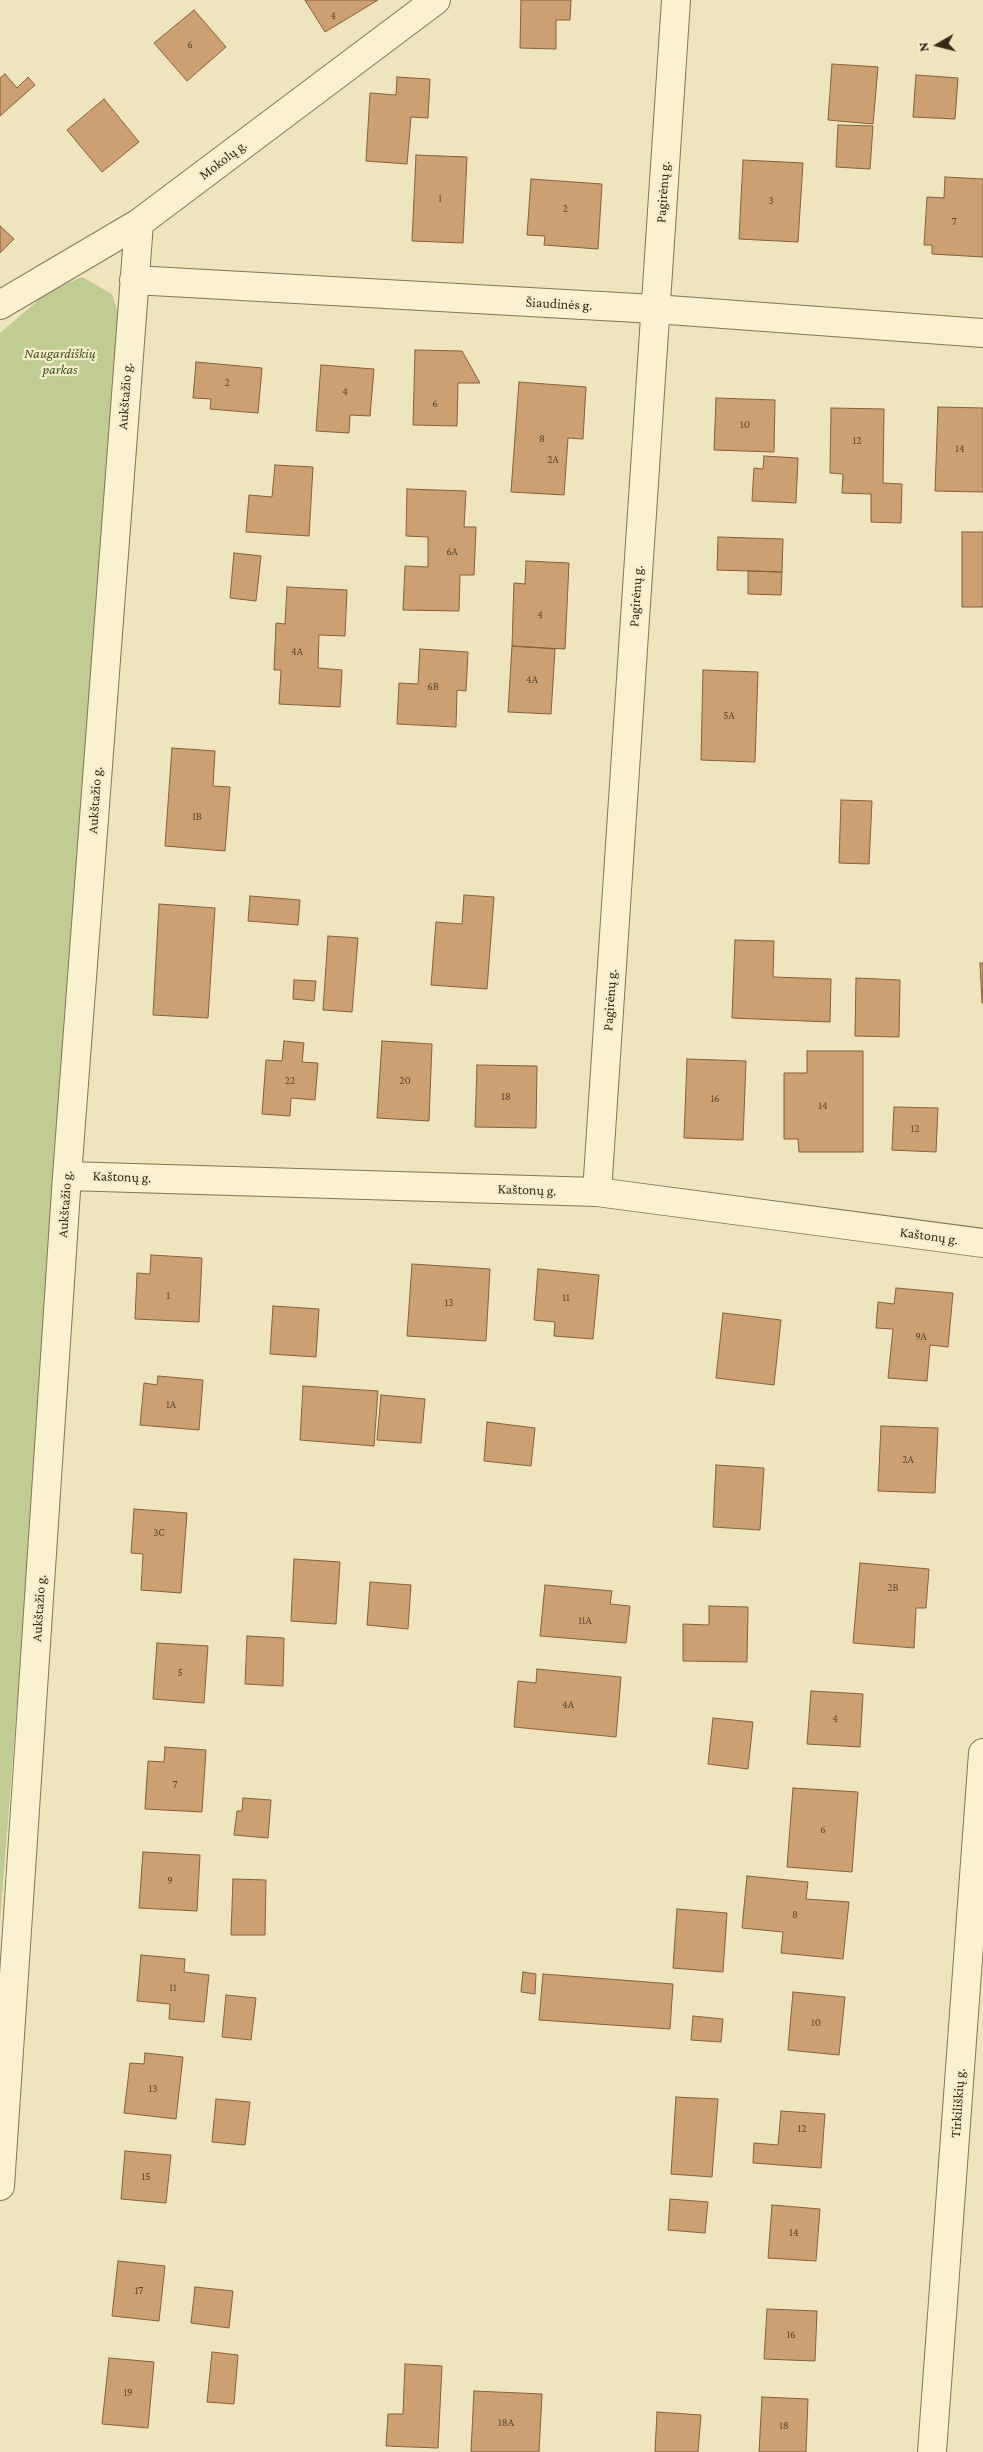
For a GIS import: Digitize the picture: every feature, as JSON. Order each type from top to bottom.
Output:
[{"type":"street","name":"Mokolų g.","points":[[0,305],[139,223],[436,0]]},
{"type":"street","name":"Pagirėnų g.","points":[[597,1192],[676,0]]},
{"type":"street","name":"Aukštažio g.","points":[[0,2186],[67,1176],[139,223]]},
{"type":"street","name":"Šiaudinės g.","points":[[134,280],[655,309],[983,333]]},
{"type":"street","name":"Kaštonų g.","points":[[67,1176],[597,1192],[983,1243]]},
{"type":"street","name":"Tirkiliškių g.","points":[[932,2452],[983,1754]]},
{"type":"green space","name":"Naugardiškių parkas","points":[[82,277],[112,294],[123,328],[0,1923],[0,333],[49,291]]},
{"type":"building","points":[[305,0],[378,0],[325,32]]},
{"type":"building","points":[[521,0],[571,0],[570,20],[556,20],[556,49],[520,48]]},
{"type":"building","points":[[194,10],[226,47],[187,81],[154,43]]},
{"type":"building","points":[[832,64],[878,67],[873,124],[828,120]]},
{"type":"building","points":[[5,74],[17,88],[28,77],[35,85],[0,116],[0,78]]},
{"type":"building","points":[[916,75],[958,78],[955,119],[913,117]]},
{"type":"building","points":[[397,77],[430,79],[428,118],[411,117],[407,164],[366,161],[370,93],[396,95]]},
{"type":"building","points":[[104,99],[139,142],[102,172],[67,130]]},
{"type":"building","points":[[838,125],[873,126],[870,169],[836,167]]},
{"type":"building","points":[[416,155],[467,157],[463,243],[412,241]]},
{"type":"building","points":[[743,160],[803,163],[798,242],[739,239]]},
{"type":"building","points":[[945,177],[983,179],[983,257],[932,254],[932,245],[924,245],[927,197],[944,198]]},
{"type":"building","points":[[531,179],[602,184],[598,249],[544,245],[545,236],[527,235]]},
{"type":"building","points":[[0,226],[14,239],[0,253]]},
{"type":"building","points":[[415,350],[462,351],[480,383],[458,383],[457,426],[413,425]]},
{"type":"building","points":[[196,362],[262,368],[258,413],[210,409],[211,399],[193,398]]},
{"type":"building","points":[[321,365],[374,369],[370,416],[350,415],[349,433],[316,431]]},
{"type":"building","points":[[519,382],[586,387],[583,439],[568,438],[564,495],[511,492]]},
{"type":"building","points":[[716,398],[775,400],[774,452],[714,450]]},
{"type":"building","points":[[938,407],[983,408],[983,492],[935,491]]},
{"type":"building","points":[[831,408],[884,409],[883,483],[902,484],[901,523],[871,522],[871,494],[842,493],[843,474],[830,473]]},
{"type":"building","points":[[764,456],[798,458],[796,503],[752,501],[754,468],[763,469]]},
{"type":"building","points":[[275,465],[313,467],[309,536],[246,532],[249,495],[272,497]]},
{"type":"building","points":[[407,489],[466,491],[464,527],[476,527],[474,575],[460,575],[459,611],[403,610],[405,566],[428,567],[428,537],[406,536]]},
{"type":"building","points":[[962,532],[983,532],[983,607],[962,607]]},
{"type":"building","points":[[718,537],[783,539],[782,572],[717,570]]},
{"type":"building","points":[[234,553],[261,556],[256,601],[230,598]]},
{"type":"building","points":[[526,561],[569,563],[565,649],[512,646],[514,583],[525,584]]},
{"type":"building","points":[[748,571],[782,572],[781,595],[748,594]]},
{"type":"building","points":[[287,587],[347,590],[345,636],[319,635],[318,668],[342,670],[340,707],[279,704],[281,670],[274,670],[276,623],[285,624]]},
{"type":"building","points":[[512,646],[555,649],[551,714],[508,712]]},
{"type":"building","points":[[420,649],[468,652],[466,691],[457,690],[456,727],[397,724],[399,683],[418,684]]},
{"type":"building","points":[[703,670],[758,672],[755,762],[701,760]]},
{"type":"building","points":[[172,748],[215,751],[213,786],[230,787],[225,851],[165,846]]},
{"type":"building","points":[[841,800],[872,801],[869,864],[839,863]]},
{"type":"building","points":[[464,895],[494,897],[487,989],[431,985],[436,922],[462,924]]},
{"type":"building","points":[[250,896],[300,900],[298,925],[248,921]]},
{"type":"building","points":[[159,904],[215,908],[208,1018],[153,1015]]},
{"type":"building","points":[[328,936],[358,938],[352,1012],[323,1010]]},
{"type":"building","points":[[735,940],[774,941],[773,977],[831,979],[830,1022],[732,1018]]},
{"type":"building","points":[[980,963],[983,963],[983,1003],[982,1003]]},
{"type":"building","points":[[856,978],[900,980],[899,1037],[855,1036]]},
{"type":"building","points":[[294,980],[316,981],[314,1001],[293,999]]},
{"type":"building","points":[[284,1041],[304,1043],[302,1062],[318,1063],[315,1100],[291,1098],[290,1116],[262,1114],[266,1060],[282,1061]]},
{"type":"building","points":[[382,1041],[432,1044],[429,1121],[377,1118]]},
{"type":"building","points":[[807,1051],[863,1051],[863,1152],[799,1152],[798,1139],[784,1139],[784,1073],[807,1073]]},
{"type":"building","points":[[687,1059],[746,1061],[743,1140],[684,1138]]},
{"type":"building","points":[[477,1065],[537,1066],[536,1128],[475,1127]]},
{"type":"building","points":[[894,1107],[938,1108],[936,1152],[892,1150]]},
{"type":"building","points":[[151,1255],[202,1258],[199,1322],[135,1319],[137,1273],[150,1274]]},
{"type":"building","points":[[412,1264],[490,1269],[486,1341],[407,1336]]},
{"type":"building","points":[[538,1269],[599,1275],[593,1339],[554,1336],[555,1322],[534,1320]]},
{"type":"building","points":[[896,1288],[953,1293],[948,1347],[930,1345],[927,1381],[888,1378],[893,1329],[876,1328],[878,1302],[894,1304]]},
{"type":"building","points":[[273,1306],[319,1309],[316,1357],[270,1354]]},
{"type":"building","points":[[723,1313],[781,1320],[774,1385],[716,1378]]},
{"type":"building","points":[[158,1376],[203,1380],[199,1430],[140,1425],[144,1383],[157,1385]]},
{"type":"building","points":[[303,1386],[378,1391],[374,1446],[300,1440]]},
{"type":"building","points":[[381,1395],[425,1399],[421,1443],[377,1440]]},
{"type":"building","points":[[487,1422],[535,1428],[531,1466],[484,1461]]},
{"type":"building","points":[[881,1426],[938,1428],[935,1493],[878,1491]]},
{"type":"building","points":[[716,1465],[764,1468],[760,1530],[713,1527]]},
{"type":"building","points":[[134,1509],[187,1513],[181,1593],[141,1590],[143,1554],[131,1553]]},
{"type":"building","points":[[294,1559],[340,1562],[336,1624],[291,1621]]},
{"type":"building","points":[[860,1563],[929,1569],[926,1608],[916,1608],[914,1648],[853,1643]]},
{"type":"building","points":[[370,1582],[411,1585],[408,1629],[367,1625]]},
{"type":"building","points":[[545,1585],[612,1591],[610,1604],[630,1606],[626,1643],[540,1636]]},
{"type":"building","points":[[709,1606],[748,1607],[747,1662],[683,1661],[683,1624],[709,1625]]},
{"type":"building","points":[[247,1636],[284,1638],[283,1686],[245,1684]]},
{"type":"building","points":[[157,1643],[208,1646],[204,1703],[153,1699]]},
{"type":"building","points":[[537,1669],[621,1677],[616,1737],[514,1727],[518,1681],[536,1683]]},
{"type":"building","points":[[811,1691],[863,1694],[860,1747],[807,1744]]},
{"type":"building","points":[[713,1718],[753,1722],[748,1769],[708,1764]]},
{"type":"building","points":[[165,1747],[206,1750],[202,1812],[145,1809],[148,1761],[164,1762]]},
{"type":"building","points":[[793,1788],[858,1792],[852,1872],[787,1867]]},
{"type":"building","points":[[243,1798],[271,1800],[268,1838],[234,1835],[237,1811],[242,1811]]},
{"type":"building","points":[[143,1852],[200,1855],[197,1911],[139,1908]]},
{"type":"building","points":[[747,1876],[808,1882],[806,1899],[849,1902],[843,1959],[781,1953],[783,1932],[742,1928]]},
{"type":"building","points":[[233,1879],[266,1880],[265,1935],[231,1935]]},
{"type":"building","points":[[677,1909],[727,1913],[723,1972],[673,1968]]},
{"type":"building","points":[[141,1955],[185,1959],[184,1972],[209,1975],[204,2022],[169,2019],[170,2004],[137,2001]]},
{"type":"building","points":[[523,1972],[536,1974],[535,1994],[521,1992]]},
{"type":"building","points":[[543,1974],[673,1984],[670,2029],[539,2020]]},
{"type":"building","points":[[793,1992],[845,1997],[839,2055],[788,2050]]},
{"type":"building","points":[[226,1995],[256,1998],[251,2040],[222,2037]]},
{"type":"building","points":[[693,2016],[723,2019],[721,2042],[691,2040]]},
{"type":"building","points":[[145,2053],[183,2057],[176,2119],[124,2113],[130,2063],[144,2064]]},
{"type":"building","points":[[676,2097],[718,2099],[712,2177],[671,2174]]},
{"type":"building","points":[[216,2099],[250,2102],[245,2145],[212,2142]]},
{"type":"building","points":[[781,2111],[825,2114],[821,2168],[753,2163],[754,2143],[778,2145]]},
{"type":"building","points":[[125,2151],[171,2155],[166,2203],[121,2199]]},
{"type":"building","points":[[670,2199],[708,2202],[705,2233],[668,2230]]},
{"type":"building","points":[[772,2205],[820,2209],[816,2261],[768,2258]]},
{"type":"building","points":[[118,2261],[165,2266],[159,2321],[112,2316]]},
{"type":"building","points":[[195,2287],[233,2291],[229,2328],[191,2323]]},
{"type":"building","points":[[767,2309],[817,2311],[815,2361],[764,2359]]},
{"type":"building","points":[[212,2352],[238,2355],[234,2404],[207,2402]]},
{"type":"building","points":[[109,2358],[154,2362],[148,2428],[102,2424]]},
{"type":"building","points":[[405,2364],[442,2366],[438,2448],[386,2446],[388,2414],[403,2414]]},
{"type":"building","points":[[474,2391],[542,2394],[539,2452],[471,2452]]},
{"type":"building","points":[[762,2397],[808,2399],[806,2452],[759,2452]]},
{"type":"building","points":[[657,2412],[701,2415],[698,2452],[655,2452]]}]
